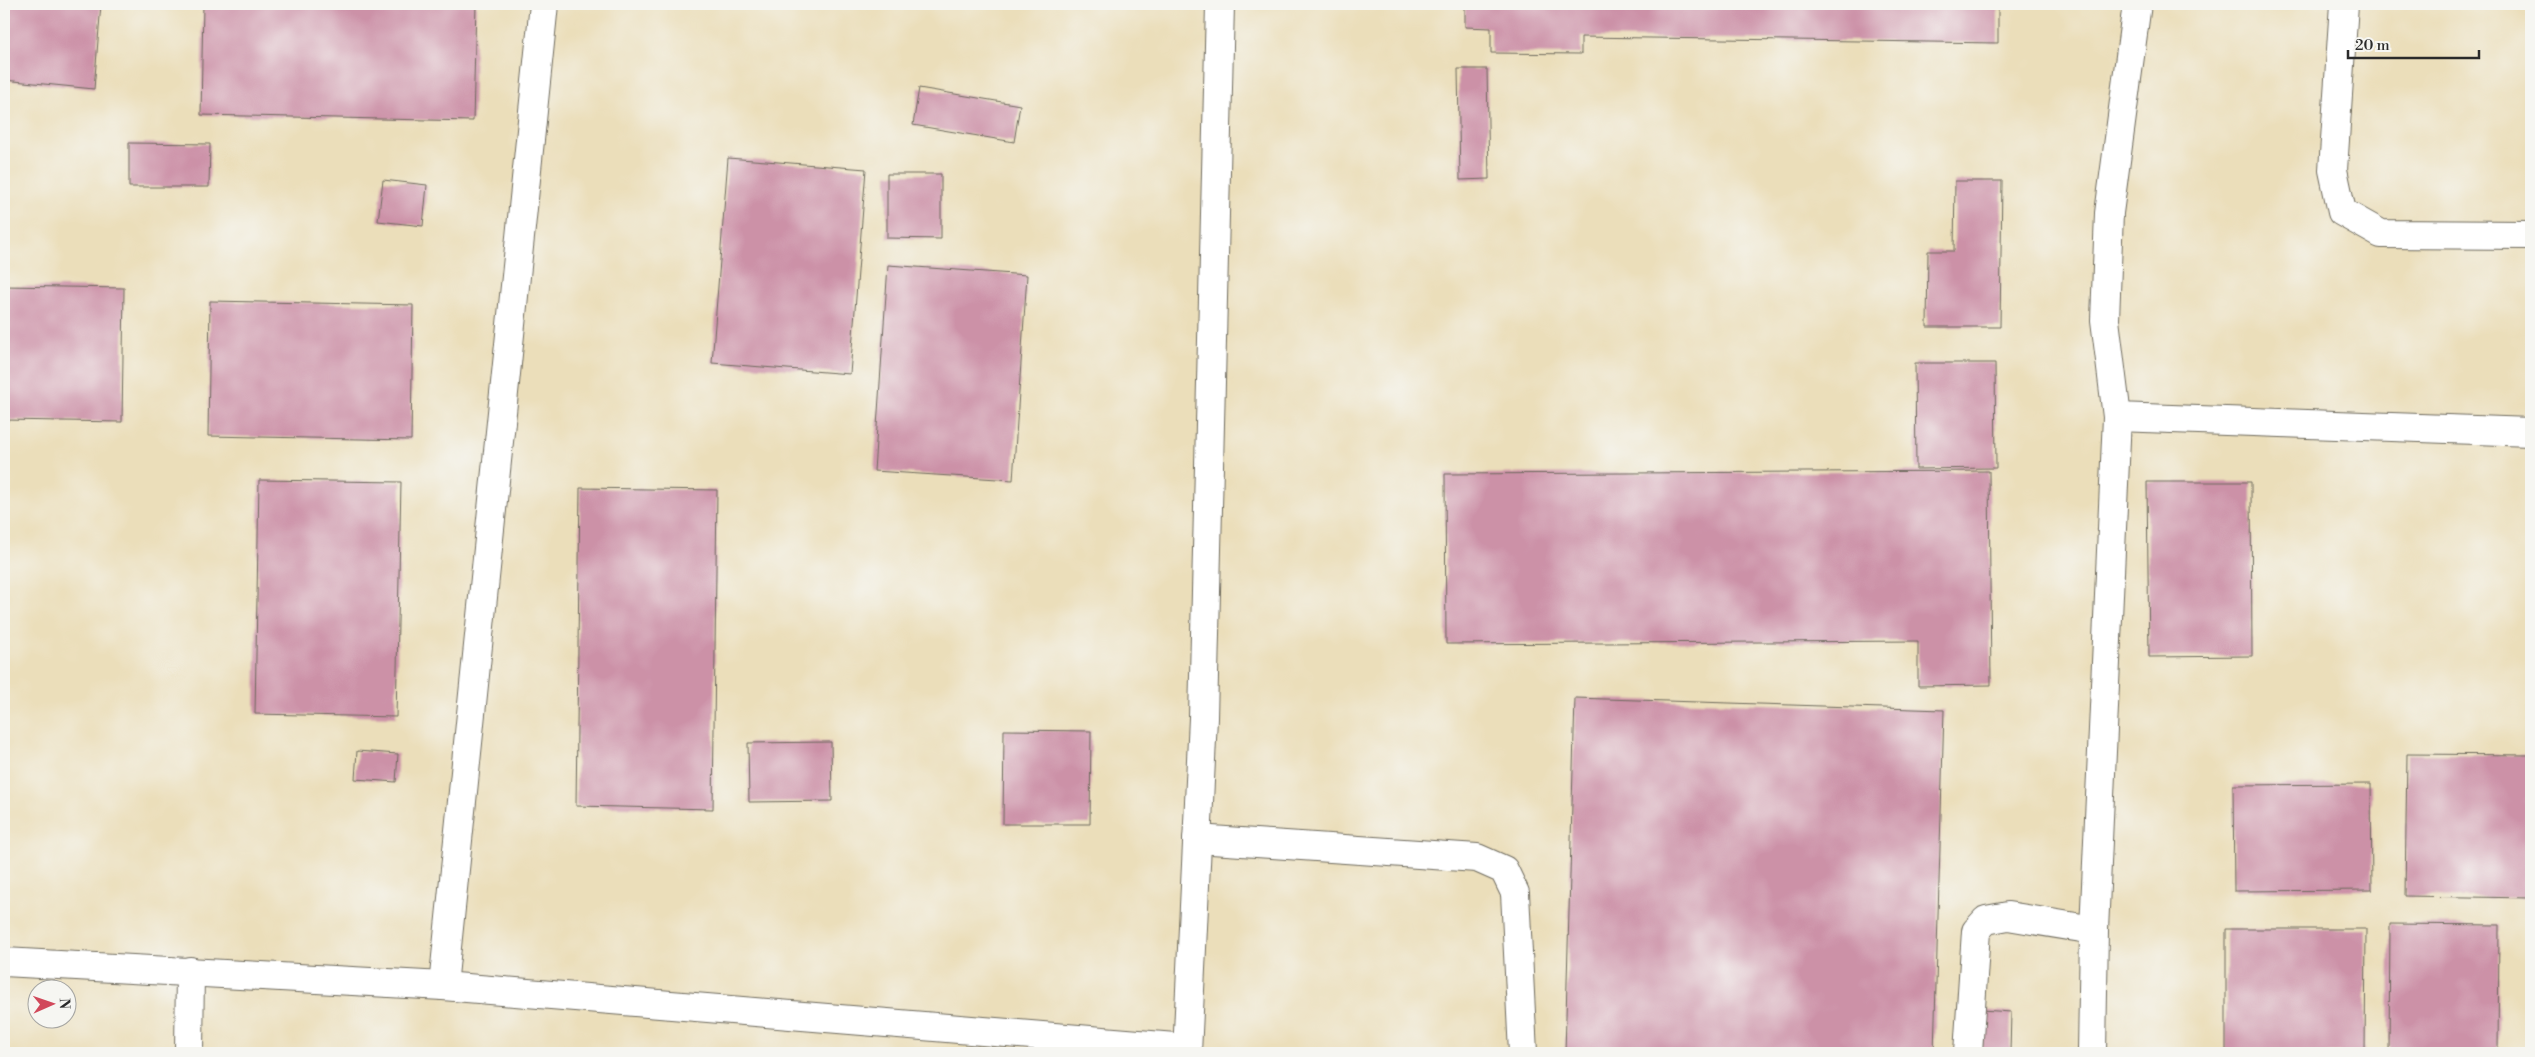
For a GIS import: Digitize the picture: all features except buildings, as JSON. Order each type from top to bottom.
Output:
[{"type":"street","points":[[443,986],[544,4]]},
{"type":"street","points":[[4,962],[443,986],[1187,1051],[1203,718],[1220,4]]},
{"type":"street","points":[[2092,1053],[2094,930],[2117,417],[2105,320],[2109,213],[2137,4]]},
{"type":"street","points":[[2344,4],[2333,170],[2342,212],[2381,234],[2531,235]]},
{"type":"street","points":[[2117,417],[2531,432]]},
{"type":"street","points":[[1197,839],[1477,858],[1504,870],[1515,893],[1523,1053]]},
{"type":"street","points":[[1968,1053],[1976,931],[1986,920],[2008,916],[2094,930]]},
{"type":"street","points":[[189,1053],[190,971]]}]
